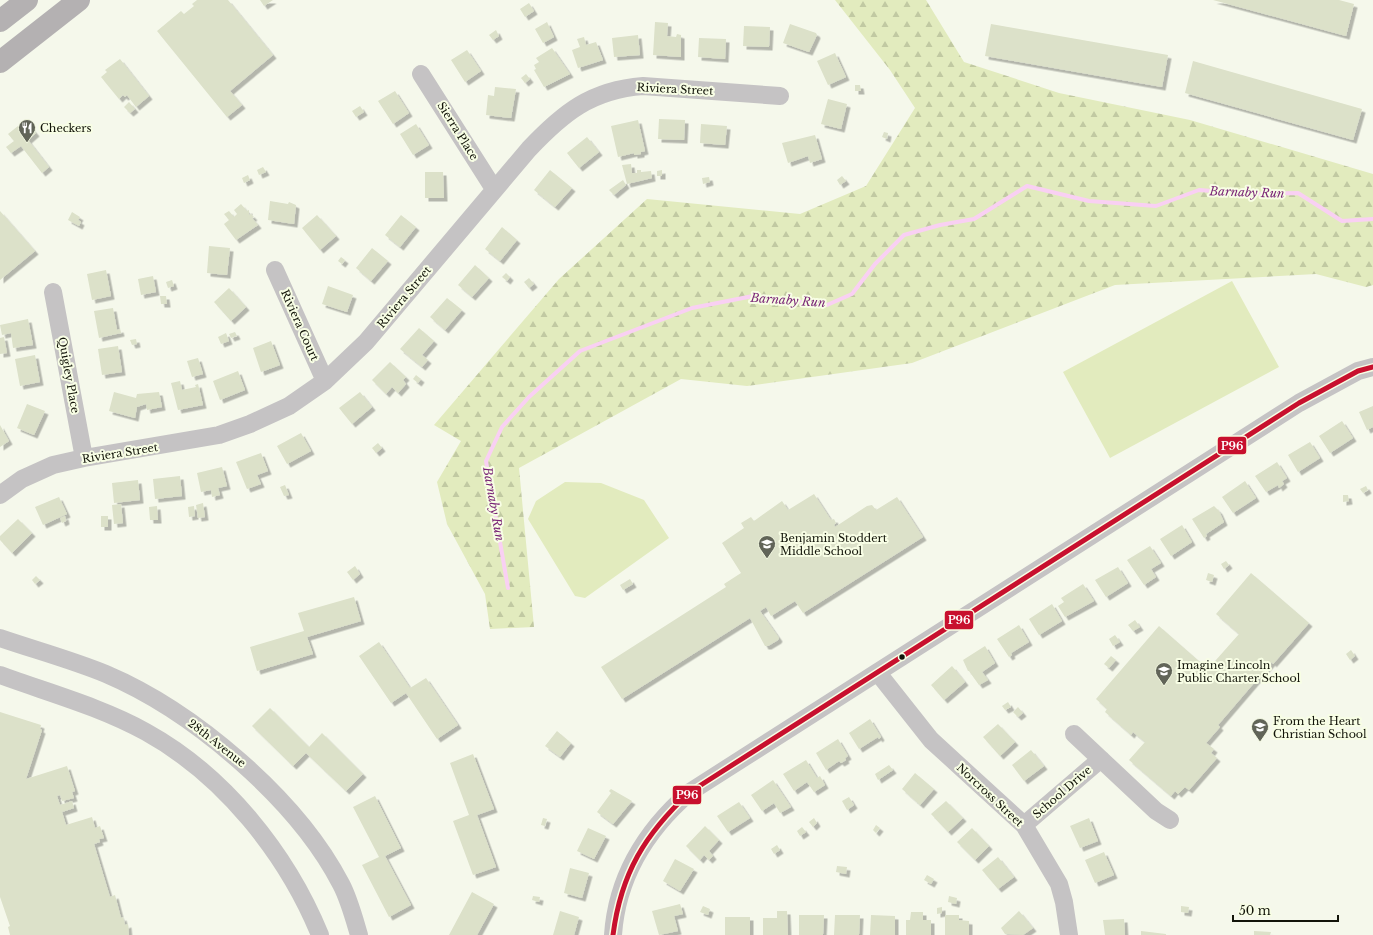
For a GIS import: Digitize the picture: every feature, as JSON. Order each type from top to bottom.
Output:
[{"type":"main road","points":[[0,21],[27,0]]},
{"type":"main road","points":[[2,56],[79,0]]},
{"type":"street","name":"Sierra Place","points":[[421,74],[494,189]]},
{"type":"street","name":"Riviera Street","points":[[0,495],[22,479],[53,466],[84,458],[144,449],[219,435],[250,424],[289,406],[325,381],[366,342],[494,189],[556,121],[582,104],[622,88],[643,86],[780,96]]},
{"type":"street","name":"Riviera Court","points":[[275,270],[325,381]]},
{"type":"street","name":"Quigley Place","points":[[54,292],[84,458]]},
{"type":"street","points":[[614,935],[615,912],[623,882],[647,836],[674,805],[690,792],[1299,403],[1358,371],[1373,367]]},
{"type":"street","name":"28th Avenue","points":[[0,638],[105,674],[154,698],[196,725],[247,768],[296,820],[317,847],[341,884],[359,935]]},
{"type":"street","name":"Norcross Street","points":[[878,673],[931,740],[1024,826],[1059,884],[1064,902],[1069,935]]},
{"type":"street","points":[[0,675],[106,713],[147,732],[188,760],[218,785],[268,842],[300,892],[320,935]]},
{"type":"street","points":[[1074,734],[1156,811],[1170,820]]},
{"type":"street","name":"School Drive","points":[[1024,826],[1101,759]]},
{"type":"green space","points":[[835,0],[926,0],[964,62],[1059,93],[1190,120],[1373,174],[1373,285],[1366,287],[1316,274],[1115,285],[912,363],[747,386],[681,379],[519,468],[534,627],[490,629],[485,594],[447,524],[437,482],[461,441],[434,425],[559,279],[647,199],[800,214],[866,186],[915,108],[890,70]]},
{"type":"green space","points":[[1232,281],[1279,367],[1110,458],[1063,372]]},
{"type":"green space","points":[[565,482],[601,483],[644,500],[669,538],[585,598],[575,596],[528,519],[536,501]]},
{"type":"building","points":[[197,0],[228,0],[273,55],[230,91],[242,105],[227,117],[157,31],[181,11],[184,14],[194,6],[192,4]]},
{"type":"building","points":[[260,0],[273,0],[264,6]]},
{"type":"building","points":[[1213,0],[1339,0],[1354,4],[1346,36]]},
{"type":"building","points":[[529,3],[534,11],[525,17],[520,9]]},
{"type":"building","points":[[547,22],[554,37],[543,43],[535,29]]},
{"type":"building","points":[[655,22],[668,23],[667,36],[676,37],[677,34],[681,35],[681,57],[653,55]]},
{"type":"building","points":[[790,24],[816,33],[817,35],[809,52],[783,43]]},
{"type":"building","points":[[991,24],[1168,55],[1162,87],[985,56]]},
{"type":"building","points":[[744,26],[770,27],[769,47],[743,46]]},
{"type":"building","points":[[496,30],[499,36],[493,40],[489,35]]},
{"type":"building","points":[[638,35],[640,55],[614,57],[612,38]]},
{"type":"building","points":[[584,37],[586,45],[596,42],[603,60],[578,68],[572,50],[580,47],[577,39]]},
{"type":"building","points":[[699,38],[726,39],[725,59],[698,57]]},
{"type":"building","points":[[552,48],[570,74],[544,87],[534,70],[536,69],[534,65],[539,62],[536,58]]},
{"type":"building","points":[[467,50],[481,71],[465,82],[451,60]]},
{"type":"building","points":[[835,53],[846,77],[828,85],[817,61]]},
{"type":"building","points":[[120,59],[149,96],[136,107],[127,95],[125,97],[123,95],[119,99],[101,77],[107,72],[105,70]]},
{"type":"building","points":[[1193,61],[1362,109],[1353,140],[1185,93]]},
{"type":"building","points":[[526,74],[530,79],[525,83],[521,78]]},
{"type":"building","points":[[855,85],[860,85],[861,91],[855,91]]},
{"type":"building","points":[[495,87],[516,89],[511,118],[486,115],[488,95],[494,96]]},
{"type":"building","points":[[395,91],[409,113],[393,124],[378,101]]},
{"type":"building","points":[[828,99],[847,104],[841,129],[821,124]]},
{"type":"building","points":[[129,102],[135,109],[130,113],[124,107]]},
{"type":"building","points":[[360,106],[364,112],[356,117],[352,111]]},
{"type":"building","points":[[659,119],[685,120],[684,140],[658,139]]},
{"type":"building","points":[[638,120],[645,151],[641,152],[641,154],[634,155],[634,153],[618,157],[611,126]]},
{"type":"building","points":[[416,124],[429,145],[413,155],[400,134]]},
{"type":"building","points":[[701,124],[727,126],[725,145],[700,143]]},
{"type":"building","points":[[18,126],[23,133],[31,127],[36,133],[28,140],[49,167],[42,173],[21,146],[11,153],[6,147],[14,141],[8,134]]},
{"type":"building","points":[[884,132],[888,133],[887,139],[882,137]]},
{"type":"building","points":[[815,135],[822,159],[810,163],[808,156],[788,163],[782,143]]},
{"type":"building","points":[[587,137],[599,152],[579,168],[567,153]]},
{"type":"building","points":[[631,164],[632,173],[637,173],[637,170],[641,170],[641,172],[651,171],[652,178],[627,184],[622,165]]},
{"type":"building","points":[[263,167],[266,172],[259,175],[257,170]]},
{"type":"building","points":[[550,170],[572,188],[555,207],[534,190]]},
{"type":"building","points":[[662,170],[662,176],[657,176],[657,171]]},
{"type":"building","points":[[425,172],[443,172],[444,198],[425,198]]},
{"type":"building","points":[[248,175],[250,180],[244,183],[242,178]]},
{"type":"building","points":[[842,176],[846,181],[840,185],[837,180]]},
{"type":"building","points":[[709,177],[710,182],[703,184],[702,178]]},
{"type":"building","points":[[623,180],[626,185],[614,195],[609,190]]},
{"type":"building","points":[[270,201],[288,204],[289,202],[296,205],[294,224],[268,220]]},
{"type":"building","points":[[241,204],[247,211],[249,210],[249,215],[251,214],[254,217],[252,218],[258,225],[236,240],[224,224],[229,220],[224,214],[229,211],[234,217],[237,214],[234,210]]},
{"type":"building","points":[[0,211],[35,251],[0,280]]},
{"type":"building","points":[[72,212],[80,217],[78,220],[81,222],[79,226],[68,220]]},
{"type":"building","points":[[317,215],[336,236],[320,250],[302,228]]},
{"type":"building","points":[[401,215],[416,227],[400,247],[385,235]]},
{"type":"building","points":[[502,227],[517,240],[500,261],[485,249]]},
{"type":"building","points":[[209,246],[230,248],[227,275],[207,273]]},
{"type":"building","points":[[372,248],[388,261],[371,281],[356,268]]},
{"type":"building","points":[[341,257],[345,260],[342,264],[338,261]]},
{"type":"building","points":[[475,265],[489,278],[472,297],[458,285]]},
{"type":"building","points":[[106,270],[111,296],[92,300],[87,274]]},
{"type":"building","points":[[506,273],[510,277],[507,281],[502,277]]},
{"type":"building","points":[[153,276],[156,292],[141,295],[138,279]]},
{"type":"building","points":[[529,278],[534,284],[529,288],[524,282]]},
{"type":"building","points":[[172,280],[174,286],[168,288],[166,282]]},
{"type":"building","points":[[328,286],[353,295],[347,312],[322,304]]},
{"type":"building","points":[[229,288],[246,307],[231,321],[214,302]]},
{"type":"building","points":[[160,296],[166,296],[167,304],[161,304]]},
{"type":"building","points":[[447,298],[462,310],[445,330],[430,317]]},
{"type":"building","points":[[113,308],[117,330],[120,329],[121,333],[99,338],[94,311]]},
{"type":"building","points":[[28,319],[33,345],[13,348],[11,333],[2,335],[0,325]]},
{"type":"building","points":[[419,328],[434,341],[422,355],[428,360],[422,367],[400,349]]},
{"type":"building","points":[[235,332],[237,336],[231,338],[229,334]]},
{"type":"building","points":[[226,333],[229,341],[221,344],[218,337]]},
{"type":"building","points":[[4,337],[7,353],[0,354],[0,338]]},
{"type":"building","points":[[136,339],[137,344],[132,345],[130,340]]},
{"type":"building","points":[[271,341],[280,365],[261,372],[253,348]]},
{"type":"building","points":[[118,346],[122,372],[102,375],[98,349]]},
{"type":"building","points":[[35,355],[40,382],[20,386],[15,359]]},
{"type":"building","points":[[198,358],[203,374],[192,377],[187,361]]},
{"type":"building","points":[[390,362],[406,377],[403,380],[406,384],[398,393],[392,387],[386,394],[372,380]]},
{"type":"building","points":[[238,371],[245,390],[220,400],[213,381]]},
{"type":"building","points":[[416,375],[421,379],[418,383],[413,379]]},
{"type":"building","points":[[180,381],[182,390],[196,387],[195,385],[198,384],[203,405],[178,410],[171,383]]},
{"type":"building","points":[[114,392],[136,398],[137,394],[159,392],[162,407],[147,410],[146,404],[137,407],[135,418],[109,411]]},
{"type":"building","points":[[360,392],[372,407],[352,424],[339,408]]},
{"type":"building","points":[[27,404],[45,411],[34,435],[17,428]]},
{"type":"building","points":[[1373,406],[1373,427],[1367,430],[1359,412]]},
{"type":"building","points":[[1342,421],[1353,438],[1330,453],[1319,436]]},
{"type":"building","points":[[0,425],[9,441],[0,447]]},
{"type":"building","points":[[301,433],[311,451],[287,464],[277,446]]},
{"type":"building","points":[[1310,442],[1320,458],[1298,472],[1288,455]]},
{"type":"building","points":[[378,443],[382,448],[376,453],[372,448]]},
{"type":"building","points":[[261,453],[268,471],[257,475],[261,484],[247,489],[236,462]]},
{"type":"building","points":[[1277,462],[1287,478],[1282,481],[1284,484],[1279,488],[1278,485],[1266,492],[1255,476]]},
{"type":"building","points":[[222,467],[227,486],[218,488],[220,495],[212,497],[211,490],[201,492],[197,473]]},
{"type":"building","points":[[180,476],[182,496],[155,499],[153,479]]},
{"type":"building","points":[[138,480],[140,500],[114,503],[112,483]]},
{"type":"building","points":[[1245,481],[1256,498],[1233,513],[1222,497]]},
{"type":"building","points":[[285,485],[289,495],[284,496],[280,487]]},
{"type":"building","points":[[1366,486],[1368,490],[1363,493],[1360,489]]},
{"type":"building","points":[[814,494],[831,520],[834,519],[836,523],[834,525],[835,527],[867,506],[872,505],[876,510],[897,497],[923,537],[803,613],[795,601],[771,616],[766,607],[760,611],[779,638],[768,646],[765,646],[750,618],[622,699],[601,667],[726,587],[724,584],[741,573],[722,543],[744,528],[741,523],[751,517],[754,521],[782,501],[788,510]]},
{"type":"building","points":[[1343,495],[1348,495],[1349,501],[1343,502]]},
{"type":"building","points":[[59,497],[67,514],[43,525],[35,507]]},
{"type":"building","points":[[203,503],[205,517],[198,518],[196,505]]},
{"type":"building","points":[[121,504],[123,523],[114,524],[112,505]]},
{"type":"building","points":[[157,506],[158,520],[150,520],[149,507]]},
{"type":"building","points":[[194,506],[195,516],[189,517],[188,507]]},
{"type":"building","points":[[1214,506],[1219,511],[1224,522],[1206,534],[1207,536],[1204,538],[1192,519]]},
{"type":"building","points":[[65,516],[66,521],[62,523],[60,518]]},
{"type":"building","points":[[101,516],[108,516],[108,527],[101,527]]},
{"type":"building","points":[[18,519],[32,533],[12,553],[0,540],[0,536]]},
{"type":"building","points":[[1182,525],[1192,542],[1171,556],[1160,539]]},
{"type":"building","points":[[1150,546],[1161,563],[1151,569],[1156,577],[1144,585],[1127,560]]},
{"type":"building","points":[[1226,561],[1229,565],[1224,569],[1221,564]]},
{"type":"building","points":[[355,566],[360,574],[353,580],[347,572]]},
{"type":"building","points":[[1118,567],[1128,583],[1106,597],[1095,580]]},
{"type":"building","points":[[1208,573],[1214,575],[1212,582],[1206,580]]},
{"type":"building","points":[[1251,573],[1309,623],[1273,664],[1272,662],[1218,725],[1220,727],[1206,743],[1214,749],[1211,753],[1217,758],[1189,790],[1185,787],[1178,794],[1175,791],[1171,796],[1129,760],[1145,742],[1133,732],[1131,735],[1105,712],[1107,709],[1096,699],[1159,626],[1208,669],[1239,634],[1216,614]]},
{"type":"building","points":[[36,576],[40,580],[35,584],[32,580]]},
{"type":"building","points":[[630,579],[633,584],[623,590],[620,585]]},
{"type":"building","points":[[1083,584],[1094,601],[1065,617],[1058,606],[1064,602],[1061,598]]},
{"type":"building","points":[[354,597],[361,621],[307,637],[313,654],[257,671],[250,647],[304,631],[298,613]]},
{"type":"building","points":[[1052,604],[1062,621],[1039,635],[1029,619]]},
{"type":"building","points":[[1135,620],[1140,627],[1133,631],[1128,625]]},
{"type":"building","points":[[1019,625],[1029,642],[1011,653],[1012,655],[1009,657],[997,639]]},
{"type":"building","points":[[1115,635],[1120,642],[1113,646],[1109,639]]},
{"type":"building","points":[[379,642],[410,688],[426,678],[458,725],[437,739],[406,693],[391,703],[359,656]]},
{"type":"building","points":[[985,646],[995,663],[982,672],[988,680],[979,685],[968,671],[963,660]]},
{"type":"building","points":[[1351,650],[1355,656],[1350,660],[1346,654]]},
{"type":"building","points":[[1111,656],[1116,660],[1109,668],[1104,664]]},
{"type":"building","points":[[952,666],[965,682],[944,700],[931,685]]},
{"type":"building","points":[[1008,702],[1011,707],[1005,710],[1002,706]]},
{"type":"building","points":[[1018,707],[1023,713],[1018,717],[1013,712]]},
{"type":"building","points":[[270,708],[309,747],[322,733],[363,774],[346,791],[306,753],[293,766],[252,726]]},
{"type":"building","points":[[0,712],[41,725],[40,729],[42,730],[26,779],[67,766],[75,791],[72,792],[74,798],[62,801],[60,795],[57,796],[60,805],[72,801],[74,808],[62,812],[66,825],[92,817],[95,828],[100,826],[104,838],[99,839],[100,842],[94,844],[110,897],[115,895],[121,918],[123,917],[125,925],[128,924],[129,935],[10,935],[8,927],[10,926],[0,897]]},
{"type":"building","points":[[870,719],[881,737],[879,739],[878,737],[859,749],[849,733]]},
{"type":"building","points":[[998,724],[1015,742],[1000,756],[983,737]]},
{"type":"building","points":[[557,731],[571,743],[560,757],[545,746]]},
{"type":"building","points":[[838,739],[848,756],[845,758],[846,760],[841,763],[839,761],[826,770],[816,753]]},
{"type":"building","points":[[1031,750],[1044,766],[1024,781],[1012,765]]},
{"type":"building","points":[[473,754],[494,809],[477,815],[496,867],[473,875],[453,821],[469,815],[450,763]]},
{"type":"building","points":[[806,760],[817,778],[820,776],[825,785],[814,792],[807,782],[794,791],[783,774]]},
{"type":"building","points":[[889,765],[893,770],[878,780],[875,774]]},
{"type":"building","points":[[915,773],[934,789],[920,805],[902,789]]},
{"type":"building","points":[[773,780],[791,807],[780,813],[774,803],[762,811],[751,795]]},
{"type":"building","points":[[611,789],[632,801],[613,824],[597,812],[611,793],[609,791]]},
{"type":"building","points":[[375,796],[401,848],[385,856],[411,905],[389,917],[362,865],[379,857],[353,807]]},
{"type":"building","points":[[849,797],[854,805],[847,810],[842,801]]},
{"type":"building","points":[[946,801],[963,818],[948,832],[931,814]]},
{"type":"building","points":[[739,802],[750,818],[728,832],[717,816]]},
{"type":"building","points":[[543,818],[547,819],[545,826],[541,825]]},
{"type":"building","points":[[814,818],[817,823],[813,827],[809,822]]},
{"type":"building","points":[[1089,818],[1098,841],[1080,848],[1070,826]]},
{"type":"building","points":[[876,825],[880,828],[876,833],[873,830]]},
{"type":"building","points":[[705,826],[719,840],[709,851],[713,856],[709,860],[704,855],[700,860],[686,846]]},
{"type":"building","points":[[802,827],[806,832],[800,836],[797,831]]},
{"type":"building","points":[[588,828],[606,836],[594,859],[577,851]]},
{"type":"building","points":[[972,828],[989,846],[975,860],[957,842]]},
{"type":"building","points":[[777,845],[780,850],[774,854],[771,849]]},
{"type":"building","points":[[1104,852],[1114,875],[1095,883],[1085,860]]},
{"type":"building","points":[[998,857],[1014,877],[998,889],[982,870]]},
{"type":"building","points":[[675,859],[694,869],[680,891],[663,881]]},
{"type":"building","points":[[837,866],[847,867],[846,874],[836,872]]},
{"type":"building","points":[[570,868],[589,873],[582,898],[564,893]]},
{"type":"building","points":[[927,875],[934,879],[931,884],[924,880]]},
{"type":"building","points":[[472,892],[494,904],[477,935],[449,935]]},
{"type":"building","points":[[533,896],[540,897],[539,902],[532,900]]},
{"type":"building","points":[[949,896],[957,898],[956,904],[948,902]]},
{"type":"building","points":[[680,904],[683,914],[674,916],[678,931],[659,935],[652,911]]},
{"type":"building","points":[[703,906],[710,909],[708,915],[700,912]]},
{"type":"building","points":[[1181,906],[1189,907],[1188,913],[1181,912]]},
{"type":"building","points":[[942,907],[942,913],[937,914],[937,908]]},
{"type":"building","points":[[560,911],[579,917],[574,935],[553,935]]},
{"type":"building","points":[[777,911],[787,911],[788,935],[763,935],[763,918],[777,918]]},
{"type":"building","points":[[1019,911],[1033,928],[1023,935],[1005,934],[1001,928]]},
{"type":"building","points":[[911,912],[923,912],[923,920],[931,920],[931,935],[906,935],[906,920],[910,920]]},
{"type":"building","points":[[799,915],[824,915],[823,935],[799,935]]},
{"type":"building","points":[[835,915],[860,915],[859,935],[834,935]]},
{"type":"building","points":[[871,915],[895,916],[895,935],[870,935]]},
{"type":"building","points":[[945,915],[959,915],[959,920],[969,921],[969,935],[945,935]]},
{"type":"building","points":[[725,917],[750,917],[750,935],[725,935]]},
{"type":"building","points":[[1124,919],[1125,935],[1105,935],[1103,920]]},
{"type":"building","points":[[1141,931],[1166,934],[1166,935],[1141,935]]},
{"type":"building","points":[[1254,931],[1271,932],[1270,935],[1254,935]]},
{"type":"waterway","name":"Barnaby Run","points":[[508,588],[486,461],[502,427],[529,397],[580,351],[692,308],[753,296],[827,305],[852,294],[875,264],[904,235],[940,225],[974,219],[1027,186],[1089,201],[1156,206],[1199,190],[1253,194],[1298,193],[1342,221],[1373,219]]},
{"type":"transit line","name":"P96","points":[[613,935],[622,892],[638,856],[660,823],[690,792],[1299,403],[1358,371],[1373,367]]},
{"type":"place","name":"Checkers","points":[[27,143]]},
{"type":"place","name":"Benjamin Stoddert Middle School","points":[[767,559]]},
{"type":"place","name":"Imagine Lincoln Public Charter School","points":[[1164,686]]},
{"type":"place","name":"From the Heart Christian School","points":[[1260,742]]}]
